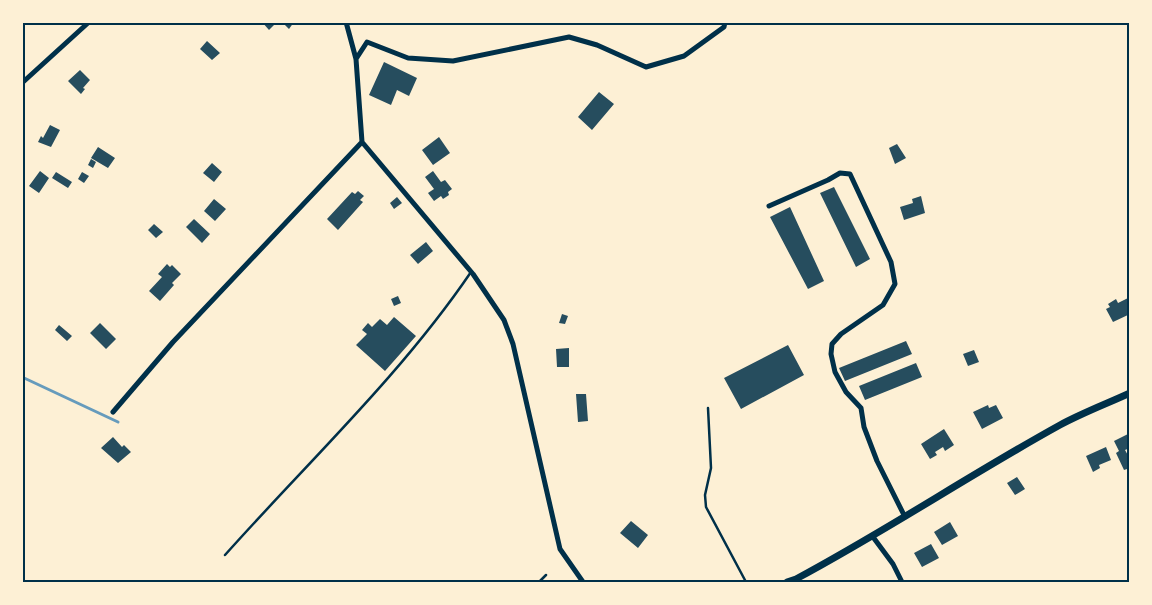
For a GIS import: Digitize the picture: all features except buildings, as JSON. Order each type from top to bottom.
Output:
[{"type":"main road","points":[[788,582],[796,580],[873,537],[1062,424],[1130,393]]},
{"type":"street","points":[[22,83],[89,22]]},
{"type":"street","points":[[346,22],[356,59],[362,142],[471,272],[504,320],[514,344],[560,549],[583,582]]},
{"type":"street","points":[[356,59],[368,42],[408,58],[453,61],[569,37],[597,45],[646,67],[684,56],[724,27],[725,22]]},
{"type":"street","points":[[113,412],[173,342],[362,142]]},
{"type":"street","points":[[769,206],[840,173],[850,174],[891,262],[895,284],[882,305],[841,334],[832,344],[832,354],[835,372],[846,392],[861,408],[864,427],[877,461],[906,517]]},
{"type":"street","points":[[873,537],[893,564],[902,582]]},
{"type":"lane","points":[[225,554],[340,431],[400,363],[447,308],[471,272]]},
{"type":"lane","points":[[708,408],[711,468],[705,495],[706,507],[746,582]]},
{"type":"lane","points":[[539,582],[546,575]]},
{"type":"waterway","points":[[22,377],[118,422]]}]
